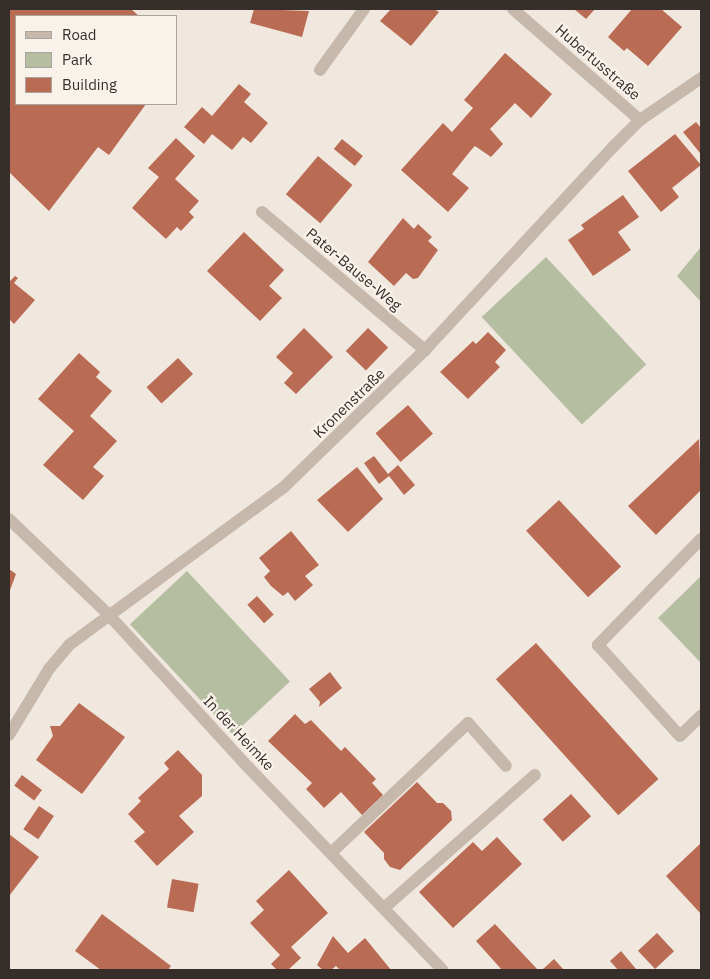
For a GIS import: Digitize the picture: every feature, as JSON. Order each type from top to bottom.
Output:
[{"type":"street","points":[[320,70],[364,9]]},
{"type":"street","name":"Hubertusstraße","points":[[513,9],[640,120]]},
{"type":"street","name":"Kronenstraße","points":[[9,734],[59,657],[86,630],[284,487],[425,350],[640,120],[701,78]]},
{"type":"street","name":"Pater-Bause-Weg","points":[[262,212],[425,350]]},
{"type":"street","name":"In der Heimke","points":[[9,519],[109,615],[443,970]]},
{"type":"street","points":[[701,539],[598,646],[680,736],[701,716]]},
{"type":"street","points":[[331,853],[468,723],[506,766]]},
{"type":"street","points":[[384,908],[535,775]]},
{"type":"green space","points":[[701,247],[701,302],[677,276]]},
{"type":"green space","points":[[546,257],[646,365],[582,425],[482,317]]},
{"type":"green space","points":[[187,571],[290,681],[233,735],[130,624]]},
{"type":"green space","points":[[701,576],[701,663],[658,618]]},
{"type":"building","points":[[9,9],[131,9],[138,15],[15,15],[15,105],[145,105],[109,155],[98,147],[49,211],[9,172]]},
{"type":"building","points":[[254,9],[309,11],[302,37],[250,23]]},
{"type":"building","points":[[391,9],[434,9],[439,12],[411,46],[380,21]]},
{"type":"building","points":[[574,9],[595,9],[586,19]]},
{"type":"building","points":[[632,9],[661,9],[682,27],[648,66],[627,48],[624,51],[608,37]]},
{"type":"building","points":[[505,53],[552,94],[531,118],[515,103],[490,129],[503,144],[491,157],[475,146],[472,149],[452,174],[469,188],[448,212],[401,170],[443,123],[452,132],[473,108],[464,100]]},
{"type":"building","points":[[239,84],[251,94],[244,102],[268,123],[251,143],[243,137],[232,150],[212,134],[204,144],[184,127],[202,107],[212,116]]},
{"type":"building","points":[[696,122],[701,128],[700,153],[683,132]]},
{"type":"building","points":[[675,134],[701,165],[672,188],[679,197],[661,212],[628,171]]},
{"type":"building","points":[[176,138],[195,156],[175,179],[199,201],[189,212],[194,217],[181,231],[177,227],[166,239],[132,208],[159,177],[148,168]]},
{"type":"building","points":[[342,139],[363,156],[355,166],[334,149]]},
{"type":"building","points":[[318,156],[352,185],[320,223],[286,194]]},
{"type":"building","points":[[623,195],[639,217],[618,232],[631,250],[593,276],[568,240],[584,229],[581,225]]},
{"type":"building","points":[[403,218],[414,229],[418,224],[432,237],[428,241],[438,250],[418,278],[413,279],[406,273],[394,286],[368,262]]},
{"type":"building","points":[[244,232],[284,270],[269,286],[282,298],[260,321],[207,271]]},
{"type":"building","points":[[15,276],[18,278],[14,283],[35,300],[14,324],[9,319],[9,282]]},
{"type":"building","points":[[304,328],[333,357],[296,394],[284,383],[293,373],[276,357]]},
{"type":"building","points":[[368,328],[388,347],[366,370],[346,351]]},
{"type":"building","points":[[488,332],[506,350],[495,362],[500,367],[468,399],[440,372],[473,341],[476,344]]},
{"type":"building","points":[[79,353],[100,372],[96,377],[112,391],[90,416],[117,441],[93,467],[104,476],[83,500],[43,465],[74,431],[38,399]]},
{"type":"building","points":[[178,358],[193,374],[162,403],[147,387]]},
{"type":"building","points":[[408,405],[433,434],[400,462],[376,433]]},
{"type":"building","points":[[699,439],[701,490],[656,535],[628,506]]},
{"type":"building","points":[[374,456],[388,474],[398,465],[415,485],[404,495],[389,476],[379,484],[364,463]]},
{"type":"building","points":[[357,467],[383,499],[348,532],[317,500]]},
{"type":"building","points":[[559,500],[621,567],[588,597],[526,531]]},
{"type":"building","points":[[291,531],[319,565],[305,576],[313,585],[295,601],[288,592],[283,596],[271,586],[264,577],[270,571],[259,558]]},
{"type":"building","points":[[9,569],[16,574],[9,593]]},
{"type":"building","points":[[257,596],[274,615],[264,623],[247,605]]},
{"type":"building","points":[[536,643],[658,779],[618,815],[496,679]]},
{"type":"building","points":[[330,672],[342,688],[319,707],[320,702],[309,689]]},
{"type":"building","points":[[79,703],[125,737],[82,794],[36,760],[53,736],[50,726],[60,726]]},
{"type":"building","points":[[295,714],[305,724],[311,720],[341,751],[345,747],[376,779],[372,783],[383,795],[362,815],[341,792],[324,808],[306,789],[312,783],[268,741]]},
{"type":"building","points":[[178,750],[202,775],[202,796],[179,816],[194,832],[157,866],[134,841],[145,832],[128,814],[141,801],[138,798],[169,769],[164,763]]},
{"type":"building","points":[[22,775],[42,790],[34,800],[14,785]]},
{"type":"building","points":[[417,782],[437,803],[443,803],[451,811],[452,820],[400,870],[390,867],[384,859],[384,853],[364,832]]},
{"type":"building","points":[[571,794],[591,816],[563,842],[543,819]]},
{"type":"building","points":[[39,806],[54,816],[38,839],[23,829]]},
{"type":"building","points":[[9,834],[39,857],[9,896]]},
{"type":"building","points":[[497,837],[522,864],[453,928],[419,892],[473,842],[482,851]]},
{"type":"building","points":[[701,843],[701,914],[666,876]]},
{"type":"building","points":[[289,870],[328,913],[291,947],[301,958],[288,970],[277,970],[271,964],[280,955],[250,923],[264,910],[256,901]]},
{"type":"building","points":[[172,879],[199,884],[194,912],[167,908]]},
{"type":"building","points":[[102,914],[171,966],[168,970],[101,970],[75,951]]},
{"type":"building","points":[[495,924],[538,970],[502,970],[476,941]]},
{"type":"building","points":[[657,933],[674,951],[655,969],[638,951]]},
{"type":"building","points":[[333,936],[348,953],[365,938],[391,970],[340,970],[336,966],[331,970],[323,970],[317,965]]},
{"type":"building","points":[[621,951],[635,970],[618,970],[610,961]]},
{"type":"building","points":[[554,959],[564,970],[542,970]]}]
